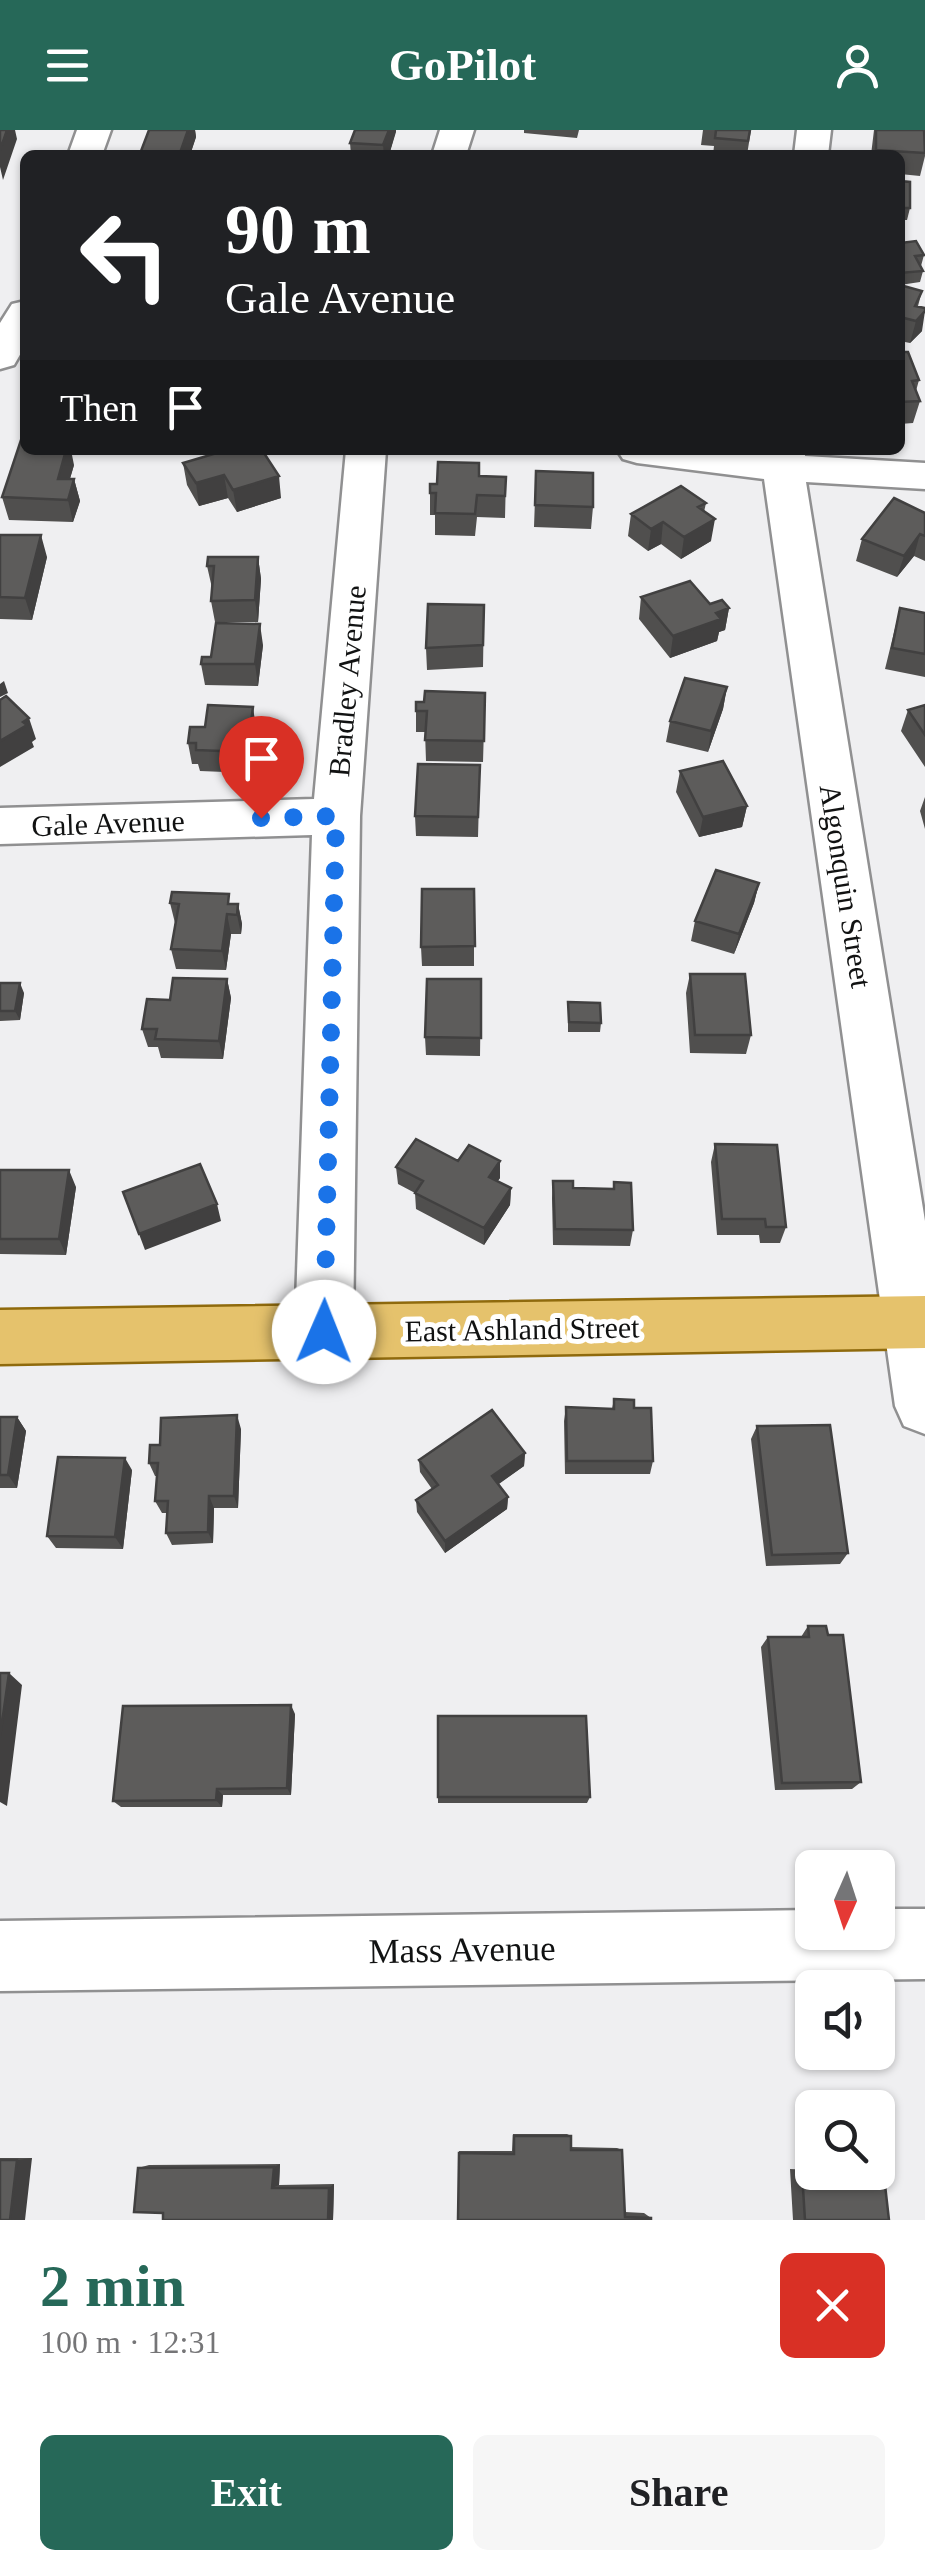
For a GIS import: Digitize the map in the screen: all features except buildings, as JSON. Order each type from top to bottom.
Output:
[{"type":"main road","name":"East Ashland Street","points":[[0,1337],[918,1322]]},
{"type":"street","points":[[0,357],[20,321]]},
{"type":"street","name":"Bradley Avenue","points":[[324,1332],[336,816],[366,455]]},
{"type":"street","points":[[719,455],[925,476]]},
{"type":"street","name":"Algonquin Street","points":[[784,459],[918,1322],[925,1406]]},
{"type":"street","name":"Gale Avenue","points":[[0,826],[336,816]]},
{"type":"street","name":"Mass Avenue","points":[[0,1956],[925,1944]]},
{"type":"route","points":[[261,818],[336,816],[324,1332]]}]
